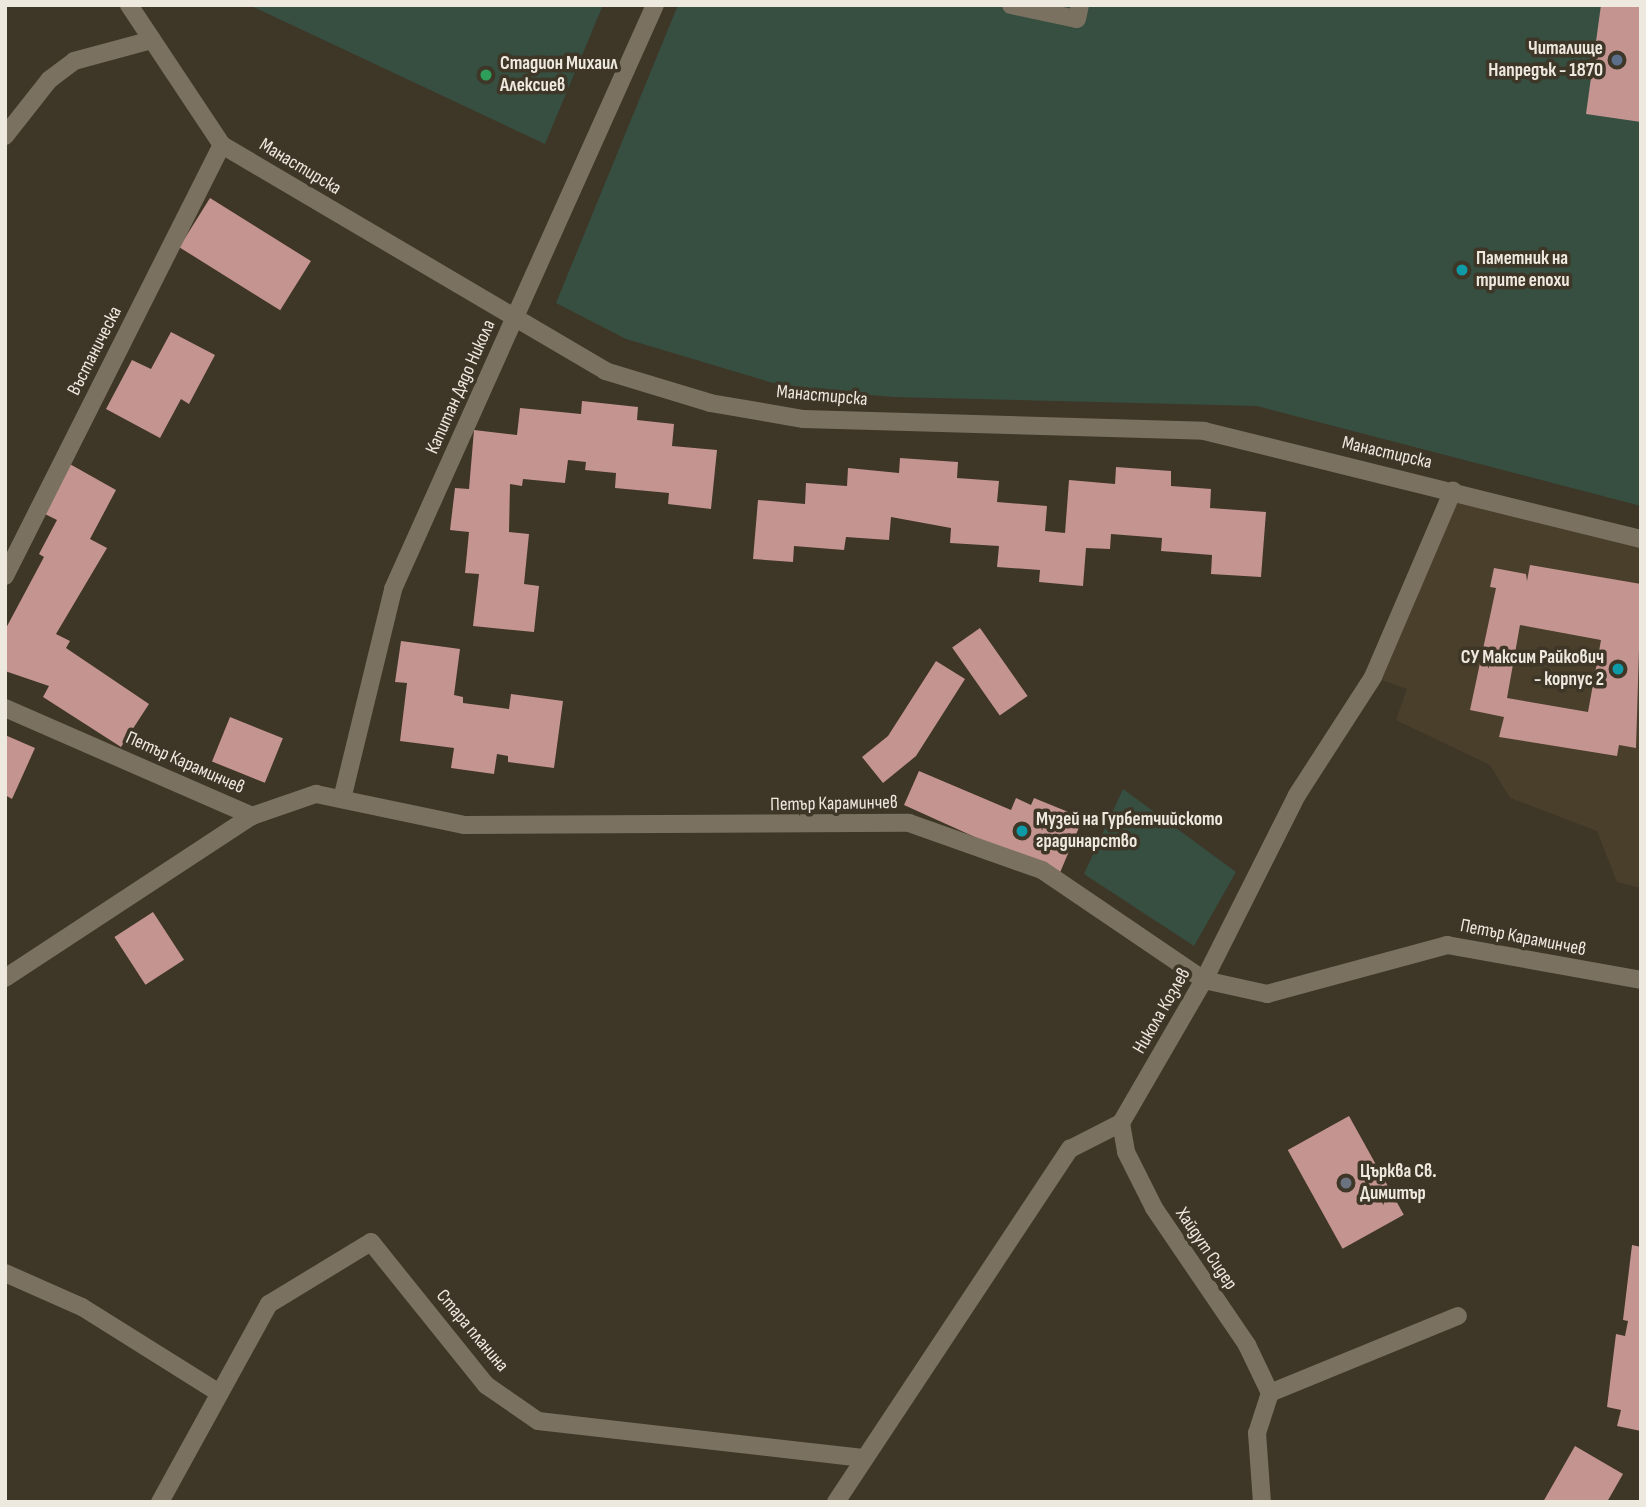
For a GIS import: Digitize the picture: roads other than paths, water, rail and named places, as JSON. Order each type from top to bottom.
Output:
[{"type":"street","name":"Манастирска","points":[[129,5],[222,145],[605,371],[710,403],[804,419],[1204,431],[1453,490],[1641,539]]},
{"type":"street","name":"Капитан Дядо Никола","points":[[342,799],[393,589],[655,5]]},
{"type":"street","points":[[1011,5],[1077,19],[1080,5]]},
{"type":"street","points":[[5,136],[49,80],[74,61],[152,40]]},
{"type":"street","name":"Въстаническа","points":[[5,576],[222,145]]},
{"type":"street","name":"Никола Козлев","points":[[1121,1123],[1204,980],[1297,795],[1373,677],[1453,490]]},
{"type":"street","name":"Петър Караминчев","points":[[5,708],[252,816],[316,794],[465,825],[909,823],[1042,870],[1204,980],[1267,993],[1447,944],[1641,980]]},
{"type":"street","points":[[5,978],[252,816]]},
{"type":"street","points":[[836,1502],[860,1458],[1070,1149],[1121,1123]]},
{"type":"street","name":"Хайдут Сидер","points":[[1121,1123],[1126,1152],[1154,1208],[1247,1345],[1270,1393]]},
{"type":"street","name":"Стара планина","points":[[160,1502],[216,1391],[269,1304],[371,1242],[486,1385],[538,1421],[860,1458]]},
{"type":"street","points":[[5,1273],[82,1307],[216,1391]]},
{"type":"street","points":[[1262,1502],[1257,1433],[1270,1393],[1458,1316]]},
{"type":"place","name":"Читалище Напредък - 1870","points":[[1617,60]]},
{"type":"place","name":"Стадион Михаил Алексиев","points":[[486,75]]},
{"type":"place","name":"Паметник на трите епохи","points":[[1462,270]]},
{"type":"place","name":"СУ Максим Райкович - корпус 2","points":[[1618,669]]},
{"type":"place","name":"Музей на Гурбетчийското градинарство","points":[[1022,831]]},
{"type":"place","name":"Църква Св. Димитър","points":[[1346,1183]]}]
